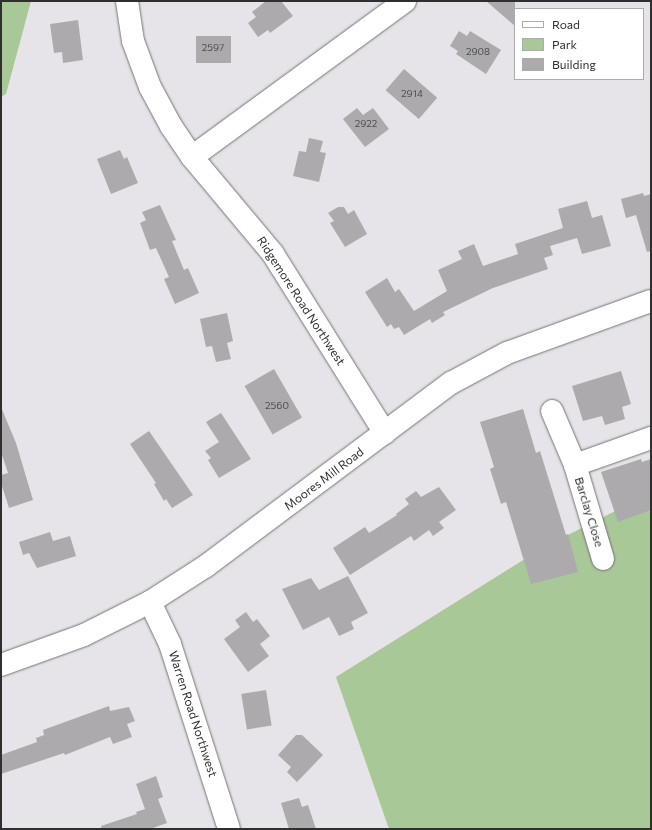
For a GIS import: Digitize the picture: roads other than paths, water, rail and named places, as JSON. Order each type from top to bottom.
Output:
[{"type":"street","name":"Ridgemore Road Northwest","points":[[127,1],[133,41],[150,87],[171,126],[192,157],[273,254],[385,434]]},
{"type":"street","points":[[192,157],[405,1]]},
{"type":"street","name":"Moores Mill Road","points":[[2,661],[84,635],[150,602],[206,566],[385,434],[451,383],[507,353],[651,301]]},
{"type":"street","name":"Barclay Close","points":[[552,411],[574,465],[603,559]]},
{"type":"street","name":"Barclay Close","points":[[574,465],[651,438]]},
{"type":"street","name":"Warren Road Northwest","points":[[150,602],[170,644],[229,829]]}]
